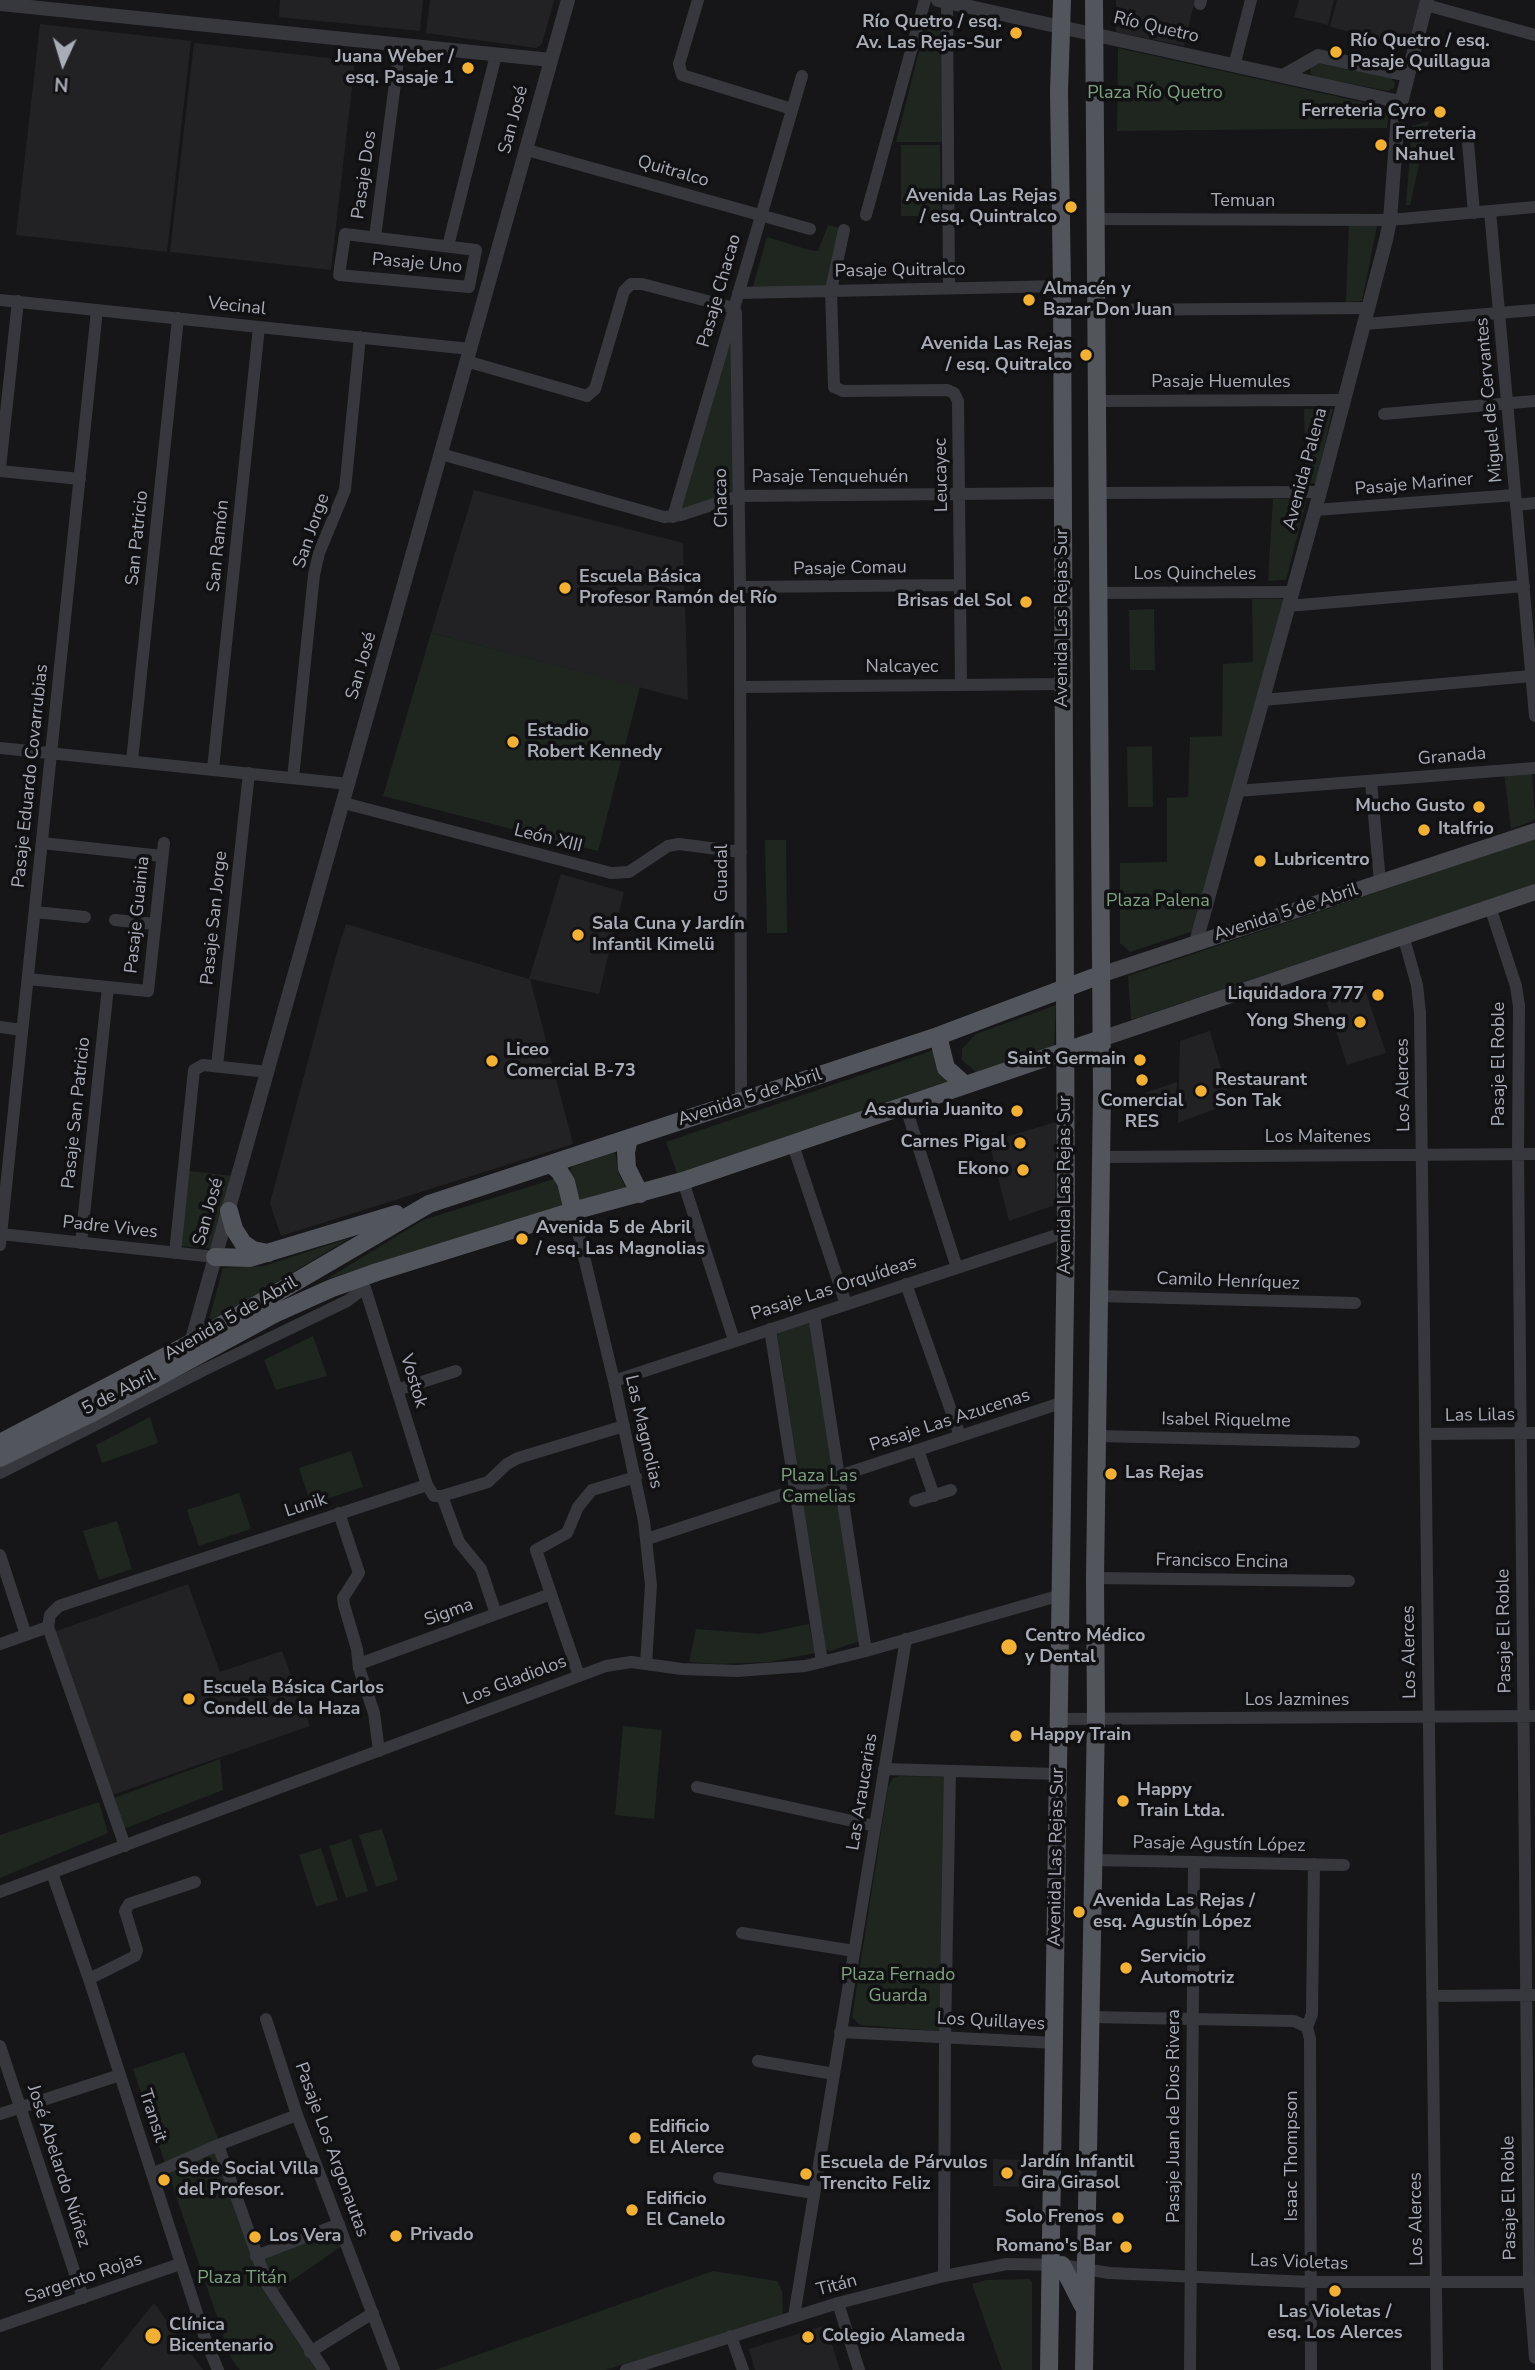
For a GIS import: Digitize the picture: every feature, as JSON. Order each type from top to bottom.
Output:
[{"type":"main road","name":"Avenida Las Rejas Sur","points":[[1049,2370],[1057,2264],[1058,1773],[1066,1233],[1059,92],[1062,0]]},
{"type":"main road","name":"Avenida Las Rejas Sur","points":[[1084,2370],[1096,1719],[1095,1578],[1102,1157],[1094,0]]},
{"type":"main road","name":"Avenida 5 de Abril","points":[[0,1443],[191,1343],[429,1204],[938,1035],[1196,942],[1535,831]]},
{"type":"main road","name":"Avenida 5 de Abril","points":[[0,1458],[90,1414],[274,1314],[332,1288],[573,1211],[640,1194],[793,1145],[964,1084],[1535,892]]},
{"type":"main road","points":[[938,1035],[946,1068],[964,1084]]},
{"type":"main road","points":[[629,1138],[625,1152],[626,1168],[640,1194]]},
{"type":"main road","points":[[551,1164],[563,1177],[573,1211]]},
{"type":"main road","points":[[215,1257],[242,1259],[271,1252],[322,1234],[429,1204]]},
{"type":"main road","points":[[229,1211],[234,1229],[243,1243],[253,1250],[271,1252]]},
{"type":"main road","points":[[365,1288],[377,1272]]},
{"type":"main road","points":[[1057,2264],[1079,2295],[1086,2313]]},
{"type":"street","name":"San José","points":[[191,1343],[568,0]]},
{"type":"street","points":[[698,0],[679,64],[682,75],[792,109]]},
{"type":"street","points":[[866,215],[925,0]]},
{"type":"street","points":[[1234,66],[1251,0]]},
{"type":"street","points":[[943,1],[948,288]]},
{"type":"street","name":"Río Quetro","points":[[943,1],[1400,102]]},
{"type":"street","points":[[1427,3],[1535,35]]},
{"type":"street","name":"Avenida Palena","points":[[1196,942],[1369,308],[1390,220],[1400,102],[1427,3]]},
{"type":"street","points":[[0,4],[551,60]]},
{"type":"street","name":"Pasaje Dos","points":[[400,45],[374,237],[448,246]]},
{"type":"street","name":"Pasaje Uno","points":[[374,237],[345,234],[339,275],[468,287],[476,250],[448,246],[496,55]]},
{"type":"street","points":[[1283,76],[1318,56],[1408,75]]},
{"type":"street","name":"Pasaje Chacao","points":[[673,517],[802,76]]},
{"type":"street","points":[[1468,142],[1474,213]]},
{"type":"street","name":"Quitralco","points":[[527,150],[810,229]]},
{"type":"street","name":"Temuan","points":[[1096,219],[1390,220],[1535,207]]},
{"type":"street","name":"Miguel de Cervantes","points":[[1490,211],[1524,586],[1532,636],[1531,676],[1535,716]]},
{"type":"street","points":[[831,290],[844,230]]},
{"type":"street","name":"Vecinal","points":[[0,300],[360,337],[468,355],[587,396],[595,389],[624,291],[631,284],[734,309]]},
{"type":"street","name":"Pasaje Quitralco","points":[[738,293],[1062,286]]},
{"type":"street","name":"Leucayec","points":[[831,290],[833,383],[836,390],[947,390],[954,393],[958,401],[961,685]]},
{"type":"street","points":[[18,302],[0,470],[80,479]]},
{"type":"street","points":[[1097,310],[1369,308]]},
{"type":"street","name":"Chacao","points":[[734,309],[737,320],[741,687]]},
{"type":"street","name":"Pasaje Eduardo Covarrubias","points":[[1,1240],[97,310]]},
{"type":"street","points":[[1365,324],[1535,310]]},
{"type":"street","name":"San Patricio","points":[[132,761],[178,318]]},
{"type":"street","name":"San Ramón","points":[[213,769],[259,327]]},
{"type":"street","name":"San Jorge","points":[[293,778],[314,575],[319,554],[345,490],[360,337]]},
{"type":"street","name":"Pasaje Huemules","points":[[1097,401],[1344,400]]},
{"type":"street","points":[[1384,414],[1535,401]]},
{"type":"street","name":"Pasaje Tenquehuén","points":[[441,454],[656,516],[673,517],[739,496],[1063,494]]},
{"type":"street","points":[[1098,493],[1320,492]]},
{"type":"street","name":"Pasaje Mariner","points":[[1315,510],[1516,500],[1535,503]]},
{"type":"street","name":"Pasaje Comau","points":[[740,587],[961,585]]},
{"type":"street","points":[[1290,599],[1524,586]]},
{"type":"street","name":"Los Quincheles","points":[[1098,593],[1290,599]]},
{"type":"street","points":[[1263,700],[1531,676]]},
{"type":"street","name":"Nalcayec","points":[[741,687],[1063,684]]},
{"type":"street","name":"Guadal","points":[[741,687],[741,1101]]},
{"type":"street","points":[[0,748],[349,784]]},
{"type":"street","name":"Granada","points":[[1237,792],[1535,768]]},
{"type":"street","name":"Pasaje San Jorge","points":[[217,1066],[248,773]]},
{"type":"street","points":[[1371,781],[1380,882]]},
{"type":"street","name":"León XIII","points":[[344,803],[611,873],[629,872],[668,846],[679,844],[741,852]]},
{"type":"street","name":"Pasaje Guainia","points":[[42,843],[163,850],[148,991],[108,987]]},
{"type":"street","name":"Pasaje El Roble","points":[[1490,907],[1518,996],[1521,1433],[1529,1716],[1532,2282],[1535,2358]]},
{"type":"street","points":[[35,912],[85,917]]},
{"type":"street","points":[[115,920],[155,924]]},
{"type":"street","name":"Los Alerces","points":[[1404,936],[1420,1001],[1437,2370]]},
{"type":"street","points":[[28,979],[108,987]]},
{"type":"street","name":"Pasaje San Patricio","points":[[81,1243],[108,987]]},
{"type":"street","points":[[0,1027],[22,1030]]},
{"type":"street","points":[[175,1253],[193,1073],[199,1065],[268,1072]]},
{"type":"street","points":[[905,1105],[957,1268]]},
{"type":"street","points":[[793,1145],[846,1304]]},
{"type":"street","name":"Los Maitenes","points":[[1102,1157],[1535,1154]]},
{"type":"street","points":[[683,1181],[734,1340]]},
{"type":"street","name":"Las Magnolias","points":[[573,1211],[636,1477],[647,1539],[651,1603],[646,1664]]},
{"type":"street","name":"Pasaje Las Orquídeas","points":[[614,1381],[1066,1233]]},
{"type":"street","name":"Padre Vives","points":[[1,1240],[81,1243],[215,1257]]},
{"type":"street","points":[[906,1284],[960,1436]]},
{"type":"street","name":"Vostok","points":[[365,1288],[427,1485]]},
{"type":"street","name":"5 de Abril","points":[[0,1473],[347,1301],[365,1288]]},
{"type":"street","name":"Camilo Henríquez","points":[[1099,1296],[1356,1303]]},
{"type":"street","points":[[814,1315],[866,1651]]},
{"type":"street","points":[[770,1329],[822,1662]]},
{"type":"street","points":[[397,1390],[456,1371]]},
{"type":"street","name":"Pasaje Las Azucenas","points":[[647,1539],[1064,1402]]},
{"type":"street","points":[[427,1485],[431,1494],[442,1496],[488,1482],[507,1464],[518,1458],[624,1426]]},
{"type":"street","name":"Las Lilas","points":[[1425,1434],[1535,1433]]},
{"type":"street","name":"Isabel Riquelme","points":[[1097,1436],[1354,1442]]},
{"type":"street","points":[[918,1450],[934,1496]]},
{"type":"street","points":[[579,1676],[536,1550],[567,1533],[579,1507],[592,1490],[636,1477]]},
{"type":"street","name":"Lunik","points":[[0,1644],[48,1627],[50,1615],[60,1606],[427,1485]]},
{"type":"street","points":[[915,1501],[951,1490]]},
{"type":"street","points":[[442,1496],[459,1542],[481,1569],[496,1614]]},
{"type":"street","points":[[339,1513],[359,1573],[344,1598],[359,1664],[374,1713],[379,1751]]},
{"type":"street","points":[[0,1555],[26,1635]]},
{"type":"street","name":"Francisco Encina","points":[[1095,1578],[1349,1581]]},
{"type":"street","name":"Sigma","points":[[359,1664],[551,1594]]},
{"type":"street","name":"Los Gladiolos","points":[[0,1892],[619,1663],[737,1671],[787,1668],[866,1651],[1061,1595]]},
{"type":"street","points":[[48,1627],[125,1846]]},
{"type":"street","name":"Las Araucarias","points":[[794,2316],[906,1639]]},
{"type":"street","name":"Los Jazmines","points":[[1059,1719],[1529,1716]]},
{"type":"street","points":[[884,1769],[1058,1773]]},
{"type":"street","points":[[944,2276],[950,1771]]},
{"type":"street","points":[[697,1787],[875,1826]]},
{"type":"street","name":"Pasaje Agustín López","points":[[1093,1860],[1343,1865]]},
{"type":"street","name":"Pasaje Juan de Dios Rivera","points":[[1190,2370],[1194,1862]]},
{"type":"street","name":"Isaac Thompson","points":[[1311,2370],[1310,2039],[1307,2027],[1312,2014],[1314,1864]]},
{"type":"street","name":"Transit","points":[[52,1873],[89,1979],[180,2264],[218,2370]]},
{"type":"street","points":[[89,1979],[135,1956],[137,1950],[125,1910],[129,1904],[195,1882]]},
{"type":"street","points":[[742,1933],[854,1951]]},
{"type":"street","points":[[1432,1996],[1530,1995]]},
{"type":"street","points":[[1091,2017],[1294,2021],[1307,2027]]},
{"type":"street","name":"Pasaje Los Argonautas","points":[[266,2019],[297,2116],[394,2370]]},
{"type":"street","name":"Los Quillayes","points":[[841,2032],[1056,2043]]},
{"type":"street","name":"José Abelardo Núñez","points":[[0,2046],[83,2298]]},
{"type":"street","points":[[758,2061],[834,2074]]},
{"type":"street","points":[[0,2114],[120,2076]]},
{"type":"street","points":[[152,2174],[218,2145],[297,2116]]},
{"type":"street","points":[[218,2145],[268,2286],[324,2370]]},
{"type":"street","points":[[719,2178],[814,2193]]},
{"type":"street","points":[[256,2256],[339,2224]]},
{"type":"street","name":"Sargento Rojas","points":[[0,2326],[180,2264]]},
{"type":"street","name":"Titán","points":[[626,2370],[794,2316],[944,2276],[1007,2264],[1057,2264]]},
{"type":"street","name":"Las Violetas","points":[[1057,2264],[1109,2273],[1310,2282],[1532,2282]]},
{"type":"street","points":[[838,2303],[859,2370]]},
{"type":"street","points":[[310,2352],[373,2313]]},
{"type":"street","points":[[731,2336],[743,2370]]},
{"type":"shaded area","points":[[280,0],[423,0],[420,31],[279,17]]},
{"type":"shaded area","points":[[430,0],[554,0],[542,44],[536,48],[426,33]]},
{"type":"shaded area","points":[[1116,0],[1195,0],[1184,46],[1116,32]]},
{"type":"shaded area","points":[[1299,0],[1334,0],[1328,25],[1294,17]]},
{"type":"shaded area","points":[[1337,0],[1420,0],[1408,46],[1330,27]]},
{"type":"shaded area","points":[[40,24],[191,41],[167,252],[16,235]]},
{"type":"shaded area","points":[[194,43],[355,61],[331,270],[170,252]]},
{"type":"shaded area","name":"Escuela Básica Profesor Ramón del Río","points":[[474,490],[683,543],[688,700],[431,633]]},
{"type":"shaded area","points":[[561,874],[624,892],[599,994],[530,979],[573,1144],[281,1236],[270,1203],[346,924],[529,979]]},
{"type":"shaded area","points":[[1362,981],[1386,1053],[1347,1065],[1324,994]]},
{"type":"shaded area","points":[[1210,1031],[1231,1103],[1178,1123],[1180,1041]]},
{"type":"shaded area","points":[[1177,1082],[1176,1097],[1146,1109],[1145,1101],[1127,1108],[1127,1099]]},
{"type":"shaded area","points":[[1056,1122],[1055,1205],[1009,1221],[989,1142]]},
{"type":"shaded area","name":"Escuela Básica Carlos Condell de la Haza","points":[[188,1584],[220,1672],[282,1651],[310,1726],[112,1795],[54,1632]]},
{"type":"shaded area","name":"Jardín Infantil Gira Girasol","points":[[993,2159],[1022,2160],[1021,2187],[993,2186]]},
{"type":"shaded area","name":"Clínica Bicentenario","points":[[154,2303],[203,2370],[100,2370]]},
{"type":"shaded area","name":"Colegio Alameda","points":[[826,2325],[840,2370],[755,2370],[749,2349]]},
{"type":"green space","points":[[929,12],[951,17],[951,142],[896,142]]},
{"type":"green space","name":"Plaza Río Quetro","points":[[1118,48],[1389,108],[1387,128],[1117,131]]},
{"type":"green space","points":[[1316,63],[1391,78],[1395,83],[1394,88],[1388,91],[1313,76],[1310,72],[1311,66]]},
{"type":"green space","points":[[1429,121],[1410,205],[1406,205],[1412,126]]},
{"type":"green space","points":[[901,145],[940,145],[941,216],[901,216]]},
{"type":"green space","points":[[1349,221],[1378,221],[1362,301],[1346,302]]},
{"type":"green space","points":[[828,225],[843,229],[835,287],[752,290],[767,237],[818,251]]},
{"type":"green space","points":[[733,320],[733,497],[677,513]]},
{"type":"green space","points":[[1304,409],[1333,409],[1316,483],[1306,483]]},
{"type":"green space","points":[[1273,499],[1307,499],[1286,580],[1268,581]]},
{"type":"green space","name":"Plaza Palena","points":[[1252,599],[1284,599],[1193,931],[1130,952],[1120,943],[1120,863],[1167,862],[1167,798],[1188,797],[1190,737],[1222,736],[1223,664],[1253,662]]},
{"type":"green space","points":[[1154,609],[1155,670],[1130,670],[1129,610]]},
{"type":"green space","name":"Estadio Robert Kennedy","points":[[431,633],[640,687],[598,851],[383,796]]},
{"type":"green space","points":[[1152,746],[1153,807],[1128,807],[1127,747]]},
{"type":"green space","points":[[1532,772],[1535,820],[1511,829],[1504,773]]},
{"type":"green space","points":[[1535,839],[1535,884],[1131,1020],[1128,976]]},
{"type":"green space","points":[[765,840],[786,840],[787,933],[767,933]]},
{"type":"green space","points":[[1056,1005],[1054,1046],[976,1072],[962,1060],[962,1049],[976,1034]]},
{"type":"green space","points":[[937,1049],[949,1082],[678,1176],[666,1142]]},
{"type":"green space","points":[[615,1152],[619,1174],[626,1188],[579,1201],[570,1171],[572,1167]]},
{"type":"green space","points":[[189,1171],[233,1176],[214,1249],[181,1246]]},
{"type":"green space","points":[[557,1178],[565,1205],[327,1279],[423,1220]]},
{"type":"green space","points":[[350,1238],[208,1323],[223,1268],[264,1266]]},
{"type":"green space","name":"Plaza Las Camelias","points":[[810,1324],[860,1641],[830,1651],[826,1650],[777,1333]]},
{"type":"green space","points":[[313,1336],[327,1376],[276,1390],[264,1360]]},
{"type":"green space","points":[[150,1417],[158,1443],[102,1463],[96,1445]]},
{"type":"green space","points":[[351,1451],[363,1487],[311,1504],[299,1468]]},
{"type":"green space","points":[[239,1493],[251,1529],[199,1546],[187,1510]]},
{"type":"green space","points":[[117,1521],[132,1569],[99,1580],[83,1531]]},
{"type":"green space","points":[[809,1624],[815,1653],[769,1662],[689,1662],[696,1629],[760,1634]]},
{"type":"green space","points":[[623,1726],[662,1730],[654,1819],[615,1815]]},
{"type":"green space","points":[[220,1759],[223,1790],[121,1830],[111,1799]]},
{"type":"green space","name":"Plaza Fernado Guarda","points":[[946,1777],[939,2031],[860,2025],[852,2017],[888,1787],[893,1778]]},
{"type":"green space","points":[[99,1802],[108,1833],[0,1878],[0,1835]]},
{"type":"green space","points":[[382,1829],[398,1880],[376,1887],[359,1835]]},
{"type":"green space","points":[[351,1839],[368,1891],[346,1898],[329,1846]]},
{"type":"green space","points":[[321,1848],[338,1900],[316,1907],[299,1855]]},
{"type":"green space","name":"Plaza Titán","points":[[184,2052],[261,2248],[333,2220],[343,2245],[277,2291],[322,2370],[240,2370],[231,2358],[133,2069]]},
{"type":"green space","points":[[713,2271],[777,2281],[782,2291],[783,2315],[605,2370],[435,2370]]},
{"type":"green space","points":[[1030,2279],[1032,2370],[1002,2370],[972,2284],[986,2280]]},
{"type":"place","name":"Río Quetro / esq. Av. Las Rejas-Sur","points":[[1016,33]]},
{"type":"place","name":"Río Quetro / esq. Pasaje Quillagua","points":[[1336,52]]},
{"type":"place","name":"Juana Weber / esq. Pasaje 1","points":[[468,68]]},
{"type":"place","name":"Ferreteria Cyro","points":[[1440,112]]},
{"type":"place","name":"Ferreteria Nahuel","points":[[1381,145]]},
{"type":"place","name":"Avenida Las Rejas / esq. Quintralco","points":[[1071,207]]},
{"type":"place","name":"Almacén y Bazar Don Juan","points":[[1029,300]]},
{"type":"place","name":"Avenida Las Rejas / esq. Quitralco","points":[[1086,355]]},
{"type":"place","name":"Escuela Básica Profesor Ramón del Río","points":[[565,588]]},
{"type":"place","name":"Brisas del Sol","points":[[1026,602]]},
{"type":"place","name":"Estadio Robert Kennedy","points":[[513,742]]},
{"type":"place","name":"Mucho Gusto","points":[[1479,807]]},
{"type":"place","name":"Italfrio","points":[[1424,830]]},
{"type":"place","name":"Lubricentro","points":[[1260,861]]},
{"type":"place","name":"Sala Cuna y Jardín Infantil Kimelü","points":[[578,935]]},
{"type":"place","name":"Liquidadora 777","points":[[1378,995]]},
{"type":"place","name":"Yong Sheng","points":[[1360,1022]]},
{"type":"place","name":"Saint Germain","points":[[1140,1060]]},
{"type":"place","name":"Liceo Comercial B-73","points":[[492,1061]]},
{"type":"place","name":"Comercial RES","points":[[1142,1080]]},
{"type":"place","name":"Restaurant Son Tak","points":[[1201,1091]]},
{"type":"place","name":"Asaduria Juanito","points":[[1017,1111]]},
{"type":"place","name":"Carnes Pigal","points":[[1020,1143]]},
{"type":"place","name":"Ekono","points":[[1023,1170]]},
{"type":"place","name":"Avenida 5 de Abril / esq. Las Magnolias","points":[[522,1239]]},
{"type":"place","name":"Las Rejas","points":[[1111,1474]]},
{"type":"place","name":"Centro Médico y Dental","points":[[1009,1647]]},
{"type":"place","name":"Escuela Básica Carlos Condell de la Haza","points":[[189,1699]]},
{"type":"place","name":"Happy Train","points":[[1016,1736]]},
{"type":"place","name":"Happy Train Ltda.","points":[[1123,1801]]},
{"type":"place","name":"Avenida Las Rejas / esq. Agustín López","points":[[1079,1912]]},
{"type":"place","name":"Servicio Automotriz","points":[[1126,1968]]},
{"type":"place","name":"Edificio El Alerce","points":[[635,2138]]},
{"type":"place","name":"Jardín Infantil Gira Girasol","points":[[1007,2173]]},
{"type":"place","name":"Escuela de Párvulos Trencito Feliz","points":[[806,2174]]},
{"type":"place","name":"Sede Social Villa del Profesor.","points":[[164,2180]]},
{"type":"place","name":"Edificio El Canelo","points":[[632,2210]]},
{"type":"place","name":"Solo Frenos","points":[[1118,2218]]},
{"type":"place","name":"Privado","points":[[396,2236]]},
{"type":"place","name":"Los Vera","points":[[255,2237]]},
{"type":"place","name":"Romano's Bar","points":[[1126,2247]]},
{"type":"place","name":"Las Violetas / esq. Los Alerces","points":[[1335,2291]]},
{"type":"place","name":"Clínica Bicentenario","points":[[153,2336]]},
{"type":"place","name":"Colegio Alameda","points":[[808,2337]]}]
